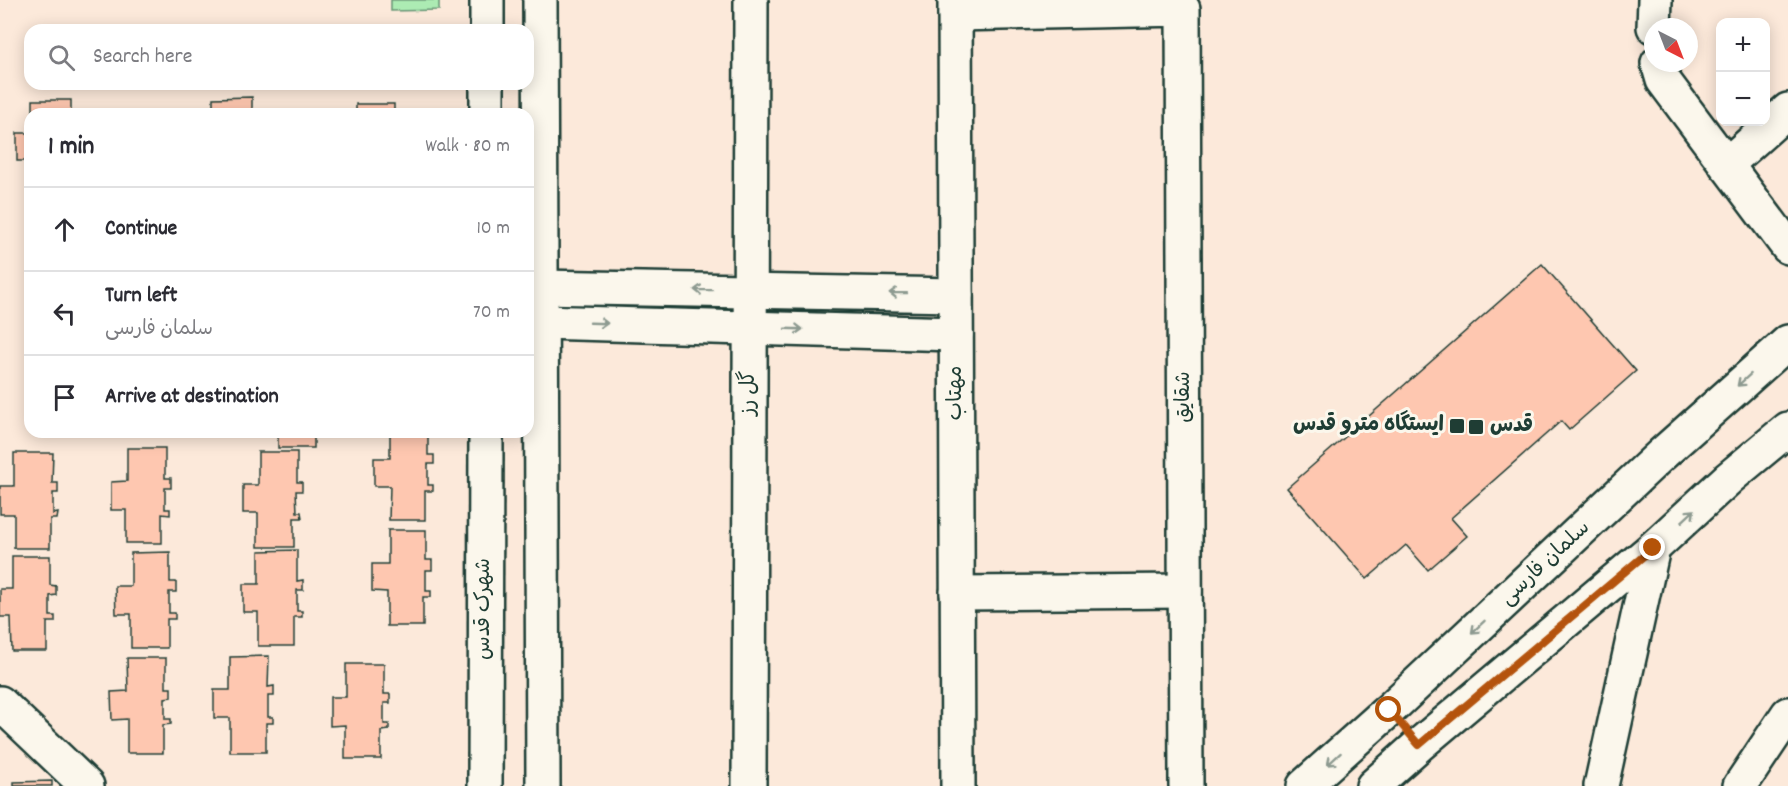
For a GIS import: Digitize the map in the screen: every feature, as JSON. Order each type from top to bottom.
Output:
[{"type":"street","points":[[487,0],[487,24]]},
{"type":"street","points":[[540,0],[543,786]]},
{"type":"street","name":"گل رز","points":[[749,786],[751,0]]},
{"type":"street","points":[[1654,18],[1655,0]]},
{"type":"street","name":"شقايق","points":[[955,7],[1183,9],[1186,786]]},
{"type":"street","name":"مهتاب","points":[[955,7],[958,786]]},
{"type":"street","points":[[1661,72],[1663,80],[1788,247]]},
{"type":"street","points":[[487,90],[487,108]]},
{"type":"street","points":[[1726,165],[1788,110]]},
{"type":"street","points":[[540,287],[956,295]]},
{"type":"street","points":[[541,322],[957,334]]},
{"type":"street","name":"سلمان فارسی","points":[[1304,786],[1389,710],[1661,455],[1788,342]]},
{"type":"street","points":[[1372,786],[1653,548],[1729,478],[1788,429]]},
{"type":"street","name":"شهرک قدس","points":[[485,786],[486,438]]},
{"type":"street","points":[[1601,786],[1653,548]]},
{"type":"street","points":[[957,593],[1185,591]]},
{"type":"street","points":[[0,703],[87,786]]},
{"type":"street","points":[[1389,710],[1419,745]]},
{"type":"street","points":[[1740,786],[1788,714]]},
{"type":"green space","points":[[391,0],[439,0],[439,10],[391,11]]},
{"type":"building","points":[[252,97],[252,108],[213,108],[213,98]]},
{"type":"building","points":[[33,100],[71,100],[71,108],[33,108]]},
{"type":"building","points":[[356,104],[394,104],[394,108],[356,108]]},
{"type":"building","points":[[17,133],[24,133],[24,161],[17,161]]},
{"type":"building","name":"ایستگاه مترو قدس","points":[[1542,264],[1636,371],[1569,430],[1561,421],[1451,518],[1467,536],[1428,570],[1406,545],[1367,579],[1287,488]]},
{"type":"building","points":[[278,438],[314,438],[314,448],[278,448]]},
{"type":"building","points":[[390,438],[428,438],[428,455],[434,455],[434,464],[428,464],[428,485],[433,485],[433,491],[425,491],[425,520],[389,520],[390,486],[374,486],[374,458],[390,458]]},
{"type":"building","points":[[127,448],[165,448],[165,478],[171,478],[171,488],[165,488],[165,509],[170,509],[170,515],[162,514],[162,543],[126,543],[126,510],[111,510],[111,482],[127,481]]},
{"type":"building","points":[[258,452],[297,452],[297,482],[302,482],[302,491],[296,491],[297,512],[301,512],[302,518],[294,518],[294,547],[258,547],[258,513],[243,513],[243,485],[258,485]]},
{"type":"building","points":[[14,453],[53,453],[52,483],[58,483],[58,493],[53,493],[53,514],[58,513],[57,519],[50,519],[50,548],[14,548],[14,514],[0,514],[0,486],[14,486]]},
{"type":"building","points":[[388,530],[426,530],[426,560],[432,560],[432,570],[426,570],[426,591],[431,591],[431,597],[423,597],[423,626],[387,626],[387,592],[372,591],[372,564],[388,564]]},
{"type":"building","points":[[297,550],[297,581],[303,580],[303,590],[297,590],[297,611],[302,611],[302,617],[294,617],[294,646],[258,646],[258,612],[243,612],[243,584],[259,584],[259,551]]},
{"type":"building","points":[[170,552],[170,582],[176,582],[176,592],[169,592],[169,613],[175,613],[175,619],[167,619],[167,648],[131,648],[131,614],[116,614],[115,586],[131,586],[131,553]]},
{"type":"building","points":[[12,556],[50,556],[50,585],[56,586],[56,595],[50,596],[50,616],[55,616],[55,622],[47,622],[47,651],[12,651],[11,617],[0,617],[0,589],[12,589]]},
{"type":"building","points":[[269,656],[268,687],[274,686],[274,696],[268,696],[268,717],[273,717],[273,723],[266,723],[266,752],[230,752],[230,718],[214,718],[214,690],[230,690],[230,657]]},
{"type":"building","points":[[127,658],[166,658],[166,688],[171,688],[171,697],[165,698],[165,719],[171,719],[171,724],[163,725],[163,753],[127,753],[127,719],[112,720],[111,692],[128,691]]},
{"type":"building","points":[[346,664],[384,664],[384,694],[390,694],[390,703],[384,703],[384,724],[389,724],[389,730],[381,731],[381,759],[345,759],[345,725],[330,726],[330,697],[346,697]]},
{"type":"building","points":[[52,781],[52,786],[14,786],[14,782]]},
{"type":"place","name":"ایستگاه مترو قدس","points":[[1457,426]]},
{"type":"place","name":"قدس","points":[[1476,427]]},
{"type":"route","points":[[1389,710],[1419,745],[1653,548]]}]
